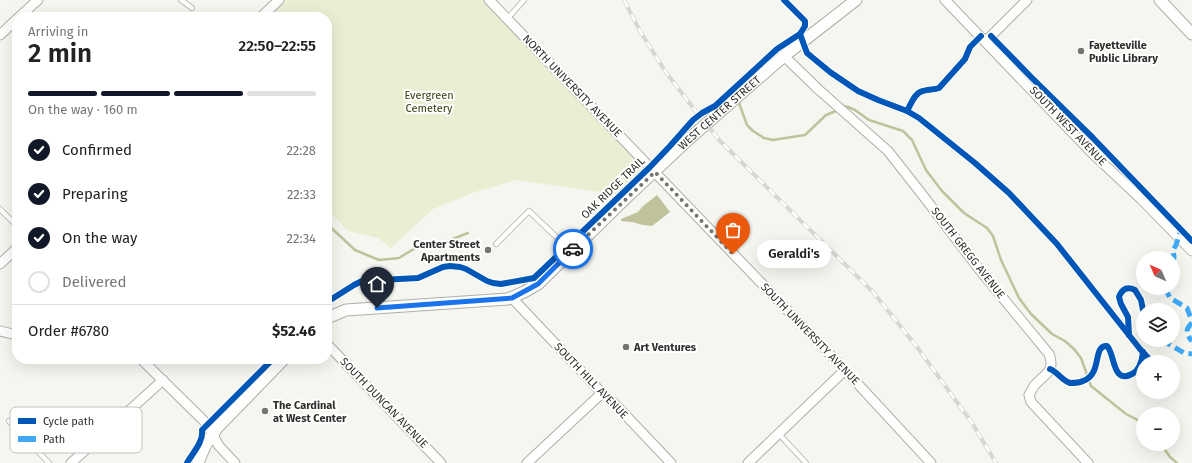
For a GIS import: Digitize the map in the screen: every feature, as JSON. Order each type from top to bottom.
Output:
[{"type":"street","points":[[25,12],[38,0]]},
{"type":"street","points":[[266,12],[279,0]]},
{"type":"street","name":"NORTH UNIVERSITY AVENUE","points":[[489,0],[655,172]]},
{"type":"street","name":"WEST CENTER STREET","points":[[332,316],[346,310],[512,298],[538,284],[690,138],[784,56],[856,0]]},
{"type":"street","name":"SOUTH WEST AVENUE","points":[[945,0],[986,41],[1092,154],[1141,199],[1192,251]]},
{"type":"street","points":[[986,41],[1027,0]]},
{"type":"street","points":[[1160,0],[1192,34]]},
{"type":"street","points":[[0,35],[12,24]]},
{"type":"street","name":"SOUTH GREGG AVENUE","points":[[784,56],[818,89],[888,151],[979,269],[1049,354],[1051,367],[1047,375],[1034,386],[1029,395],[1031,402],[1088,463]]},
{"type":"street","name":"SOUTH UNIVERSITY AVENUE","points":[[655,172],[845,370],[931,463]]},
{"type":"street","points":[[0,264],[12,253]]},
{"type":"street","name":"SOUTH HILL AVENUE","points":[[512,298],[671,463]]},
{"type":"street","points":[[0,332],[12,334]]},
{"type":"street","name":"SOUTH DUNCAN AVENUE","points":[[332,349],[441,463]]},
{"type":"street","points":[[146,364],[207,424],[219,446],[235,463]]},
{"type":"street","points":[[198,463],[212,434],[279,364]]},
{"type":"street","points":[[748,463],[845,370]]},
{"type":"street","points":[[133,407],[163,380]]},
{"type":"street","points":[[531,462],[602,393]]},
{"type":"street","points":[[71,463],[82,453]]},
{"type":"lane","points":[[182,0],[192,8]]},
{"type":"lane","points":[[507,19],[524,0]]},
{"type":"lane","points":[[0,209],[12,221]]},
{"type":"lane","points":[[496,244],[530,211],[571,251]]},
{"type":"lane","points":[[778,434],[806,463]]},
{"type":"lane","points":[[40,453],[50,463]]},
{"type":"green space","name":"Evergreen Cemetery","points":[[279,0],[489,0],[655,172],[628,196],[516,180],[475,192],[433,209],[391,248],[378,238],[348,231],[332,214],[332,12],[266,12]]},
{"type":"shaded area","points":[[657,195],[670,212],[652,226],[621,221],[621,219],[638,212]]},
{"type":"waterway","points":[[739,103],[747,125],[764,138],[773,140],[805,135],[826,115],[836,111]]},
{"type":"waterway","points":[[843,106],[855,110],[869,120],[903,131],[912,140],[926,170],[942,191],[964,213],[987,228],[993,236],[1001,260],[1019,298],[1031,314],[1052,334],[1065,341],[1074,349],[1081,358],[1091,386],[1126,414],[1136,419]]},
{"type":"waterway","points":[[332,229],[355,250],[379,260],[399,258],[417,247],[445,242],[468,233]]},
{"type":"waterway","points":[[1166,451],[1177,463]]},
{"type":"railway","points":[[624,0],[640,31],[665,71],[694,109],[720,141],[873,292],[917,347],[972,423],[996,463]]},
{"type":"marked path","points":[[1173,251],[1181,230]]},
{"type":"marked path","points":[[1168,295],[1170,298],[1187,308],[1192,321]]},
{"type":"marked path","points":[[1192,323],[1187,330],[1188,336],[1192,341]]},
{"type":"marked path","points":[[1174,347],[1184,353],[1192,354]]},
{"type":"cycle path","points":[[784,0],[805,21],[805,26],[800,34],[807,53],[830,72],[858,91],[907,111],[919,118],[975,163],[1009,193],[1057,244],[1146,355]]},
{"type":"cycle path","name":"OAK RIDGE TRAIL","points":[[332,299],[362,281],[418,278],[443,267],[450,266],[466,269],[493,283],[501,284],[534,278],[650,167],[693,120],[715,106],[777,49],[800,34]]},
{"type":"cycle path","points":[[907,111],[920,92],[939,88],[965,59],[970,47],[981,36]]},
{"type":"cycle path","points":[[991,36],[1093,138],[1192,241]]},
{"type":"cycle path","points":[[1129,335],[1128,317],[1119,297],[1125,289],[1132,289],[1135,290],[1142,303]]},
{"type":"cycle path","points":[[1050,369],[1067,382],[1081,382],[1089,377],[1093,372],[1100,350],[1102,347],[1107,346],[1110,350],[1117,372],[1126,376],[1132,374],[1139,368],[1143,352]]},
{"type":"cycle path","points":[[187,463],[201,439],[202,430],[268,364]]},
{"type":"way so far","points":[[573,249],[655,172],[733,254]]},
{"type":"place","name":"Fayetteville Public Library","points":[[1081,51]]},
{"type":"place","name":"Center Street Apartments","points":[[488,250]]},
{"type":"place","name":"Geraldi's","points":[[733,254]]},
{"type":"place","name":"Art Ventures","points":[[626,347]]},
{"type":"place","name":"The Cardinal at West Center","points":[[265,411]]},
{"type":"route","points":[[377,308],[512,298],[538,284],[573,249]]}]
